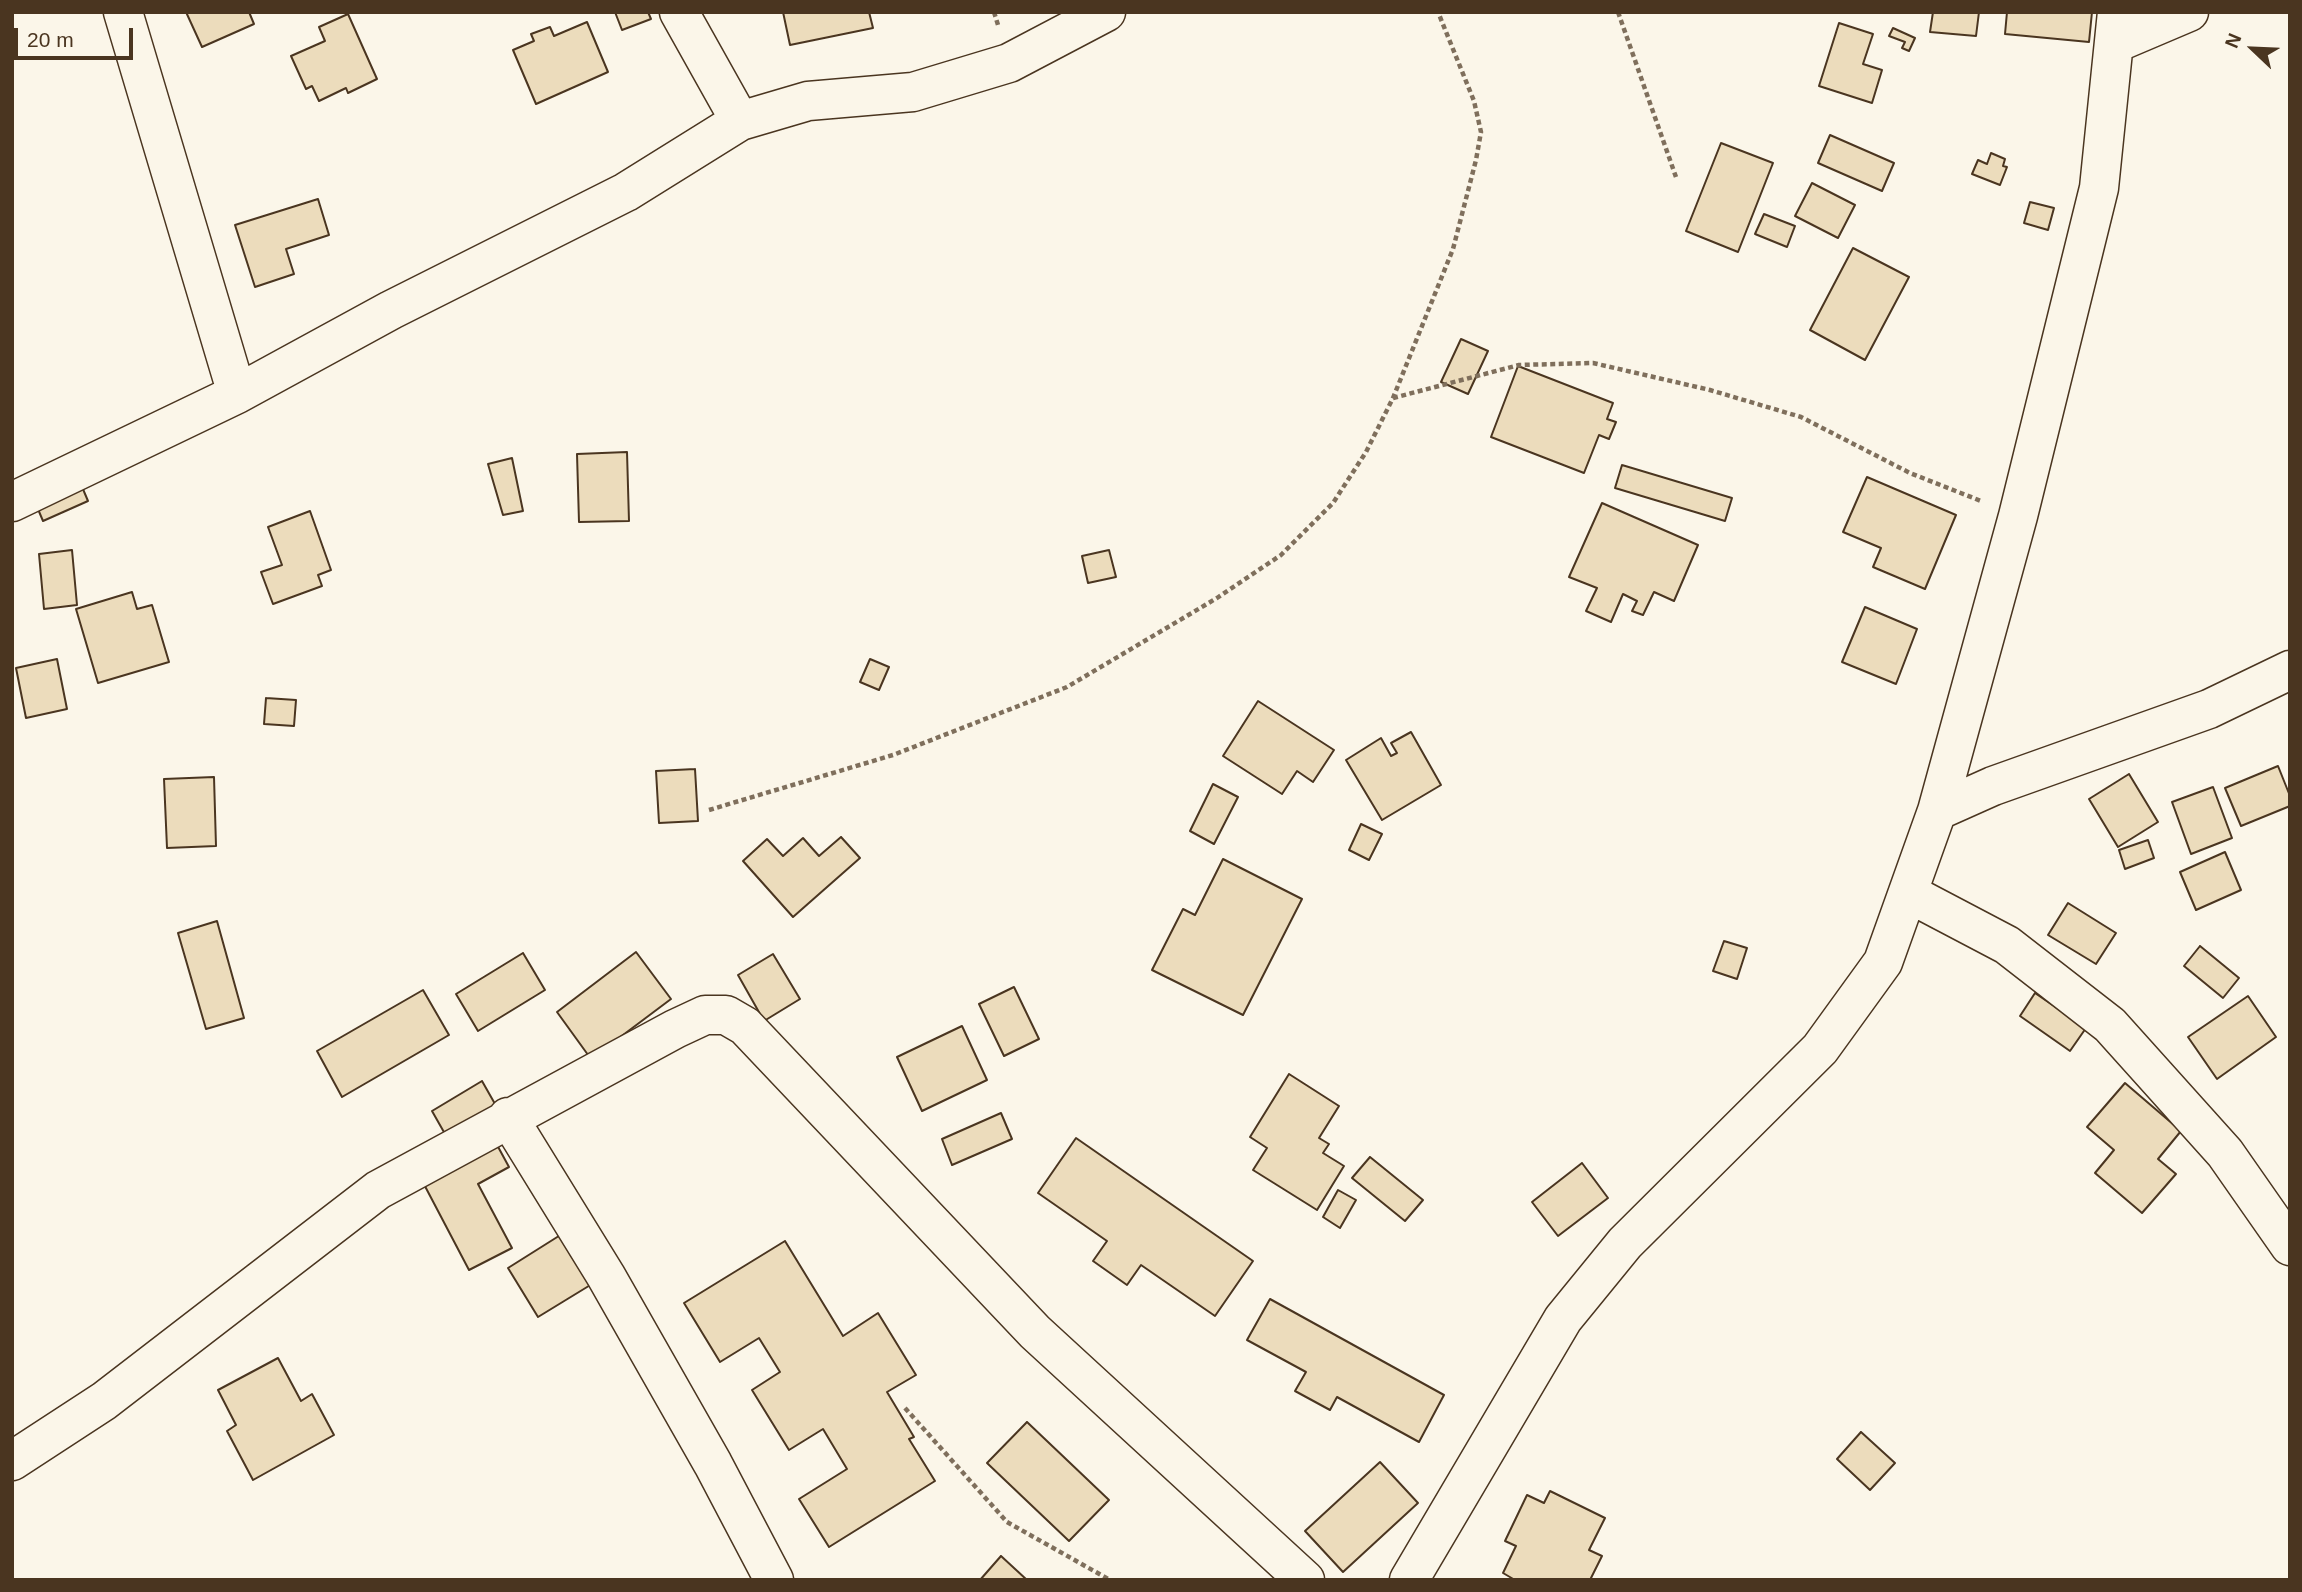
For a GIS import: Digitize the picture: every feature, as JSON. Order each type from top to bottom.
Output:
[{"type":"street","points":[[123,12],[237,394]]},
{"type":"street","points":[[679,12],[740,121]]},
{"type":"street","points":[[12,502],[237,394],[391,310],[625,192],[740,121],[808,102],[913,92],[1009,63],[1106,12]]},
{"type":"street","points":[[1409,1580],[1563,1320],[1625,1243],[1820,1049],[1883,962],[1910,894],[1937,811],[2018,516],[2099,188],[2116,28],[2189,12]]},
{"type":"street","points":[[1937,811],[1993,786],[2209,709],[2290,670]]},
{"type":"street","points":[[1910,894],[2007,945],[2109,1025],[2225,1153],[2290,1246]]},
{"type":"street","points":[[12,1461],[104,1401],[378,1189],[508,1117],[705,1015],[726,1015],[745,1026],[1035,1332],[1306,1580]]},
{"type":"street","points":[[508,1117],[613,1287],[713,1464],[774,1580]]},
{"type":"path","points":[[709,810],[893,755],[1067,687],[1217,598],[1281,555],[1333,503],[1366,452],[1393,398],[1453,249],[1481,132],[1474,101],[1438,12]]},
{"type":"path","points":[[1618,12],[1677,180]]},
{"type":"path","points":[[1393,398],[1519,365],[1593,363],[1710,390],[1801,416],[1910,473],[2018,516]]},
{"type":"path","points":[[905,1408],[1007,1522],[1110,1580]]},
{"type":"building","points":[[186,12],[249,12],[254,24],[202,47]]},
{"type":"building","points":[[615,12],[648,12],[651,19],[622,30]]},
{"type":"building","points":[[783,12],[869,12],[873,28],[790,45]]},
{"type":"building","points":[[1933,12],[1979,12],[1976,36],[1930,32]]},
{"type":"building","points":[[2007,12],[2092,12],[2089,42],[2005,34]]},
{"type":"building","points":[[348,14],[377,79],[348,93],[346,88],[319,101],[312,86],[306,89],[291,56],[325,41],[319,27]]},
{"type":"building","points":[[587,22],[608,72],[536,104],[513,50],[534,41],[531,34],[550,27],[554,36]]},
{"type":"building","points":[[1839,23],[1873,34],[1863,64],[1882,70],[1872,103],[1819,86]]},
{"type":"building","points":[[1893,28],[1915,38],[1909,51],[1902,48],[1905,42],[1889,36]]},
{"type":"building","points":[[1830,135],[1894,163],[1882,191],[1818,163]]},
{"type":"building","points":[[1721,143],[1773,163],[1738,252],[1686,231]]},
{"type":"building","points":[[1991,153],[2005,159],[2003,166],[2007,167],[2000,185],[1972,174],[1978,160],[1987,164]]},
{"type":"building","points":[[1812,183],[1855,205],[1838,238],[1795,216]]},
{"type":"building","points":[[318,199],[329,235],[286,249],[294,274],[255,287],[235,225]]},
{"type":"building","points":[[2030,202],[2054,208],[2048,230],[2024,223]]},
{"type":"building","points":[[1764,214],[1795,226],[1787,247],[1755,234]]},
{"type":"building","points":[[1853,248],[1909,277],[1865,360],[1810,330]]},
{"type":"building","points":[[1461,339],[1488,351],[1468,394],[1441,382]]},
{"type":"building","points":[[1518,366],[1613,403],[1607,419],[1616,422],[1609,439],[1599,435],[1584,473],[1491,437]]},
{"type":"building","points":[[627,452],[629,521],[579,522],[577,454]]},
{"type":"building","points":[[512,458],[523,511],[503,515],[488,464]]},
{"type":"building","points":[[1622,465],[1732,498],[1725,521],[1615,488]]},
{"type":"building","points":[[1867,477],[1956,515],[1925,589],[1873,567],[1881,548],[1843,532]]},
{"type":"building","points":[[80,482],[88,501],[43,521],[35,502]]},
{"type":"building","points":[[1602,503],[1698,545],[1674,601],[1654,592],[1643,615],[1632,611],[1637,601],[1623,594],[1611,622],[1586,611],[1597,588],[1569,577]]},
{"type":"building","points":[[310,511],[331,570],[318,575],[322,586],[273,604],[261,572],[282,565],[268,527]]},
{"type":"building","points":[[72,550],[77,605],[44,609],[39,554]]},
{"type":"building","points":[[1109,550],[1116,577],[1088,583],[1082,556]]},
{"type":"building","points":[[132,592],[137,609],[152,605],[169,662],[98,683],[76,609]]},
{"type":"building","points":[[1865,607],[1917,629],[1896,684],[1842,662]]},
{"type":"building","points":[[57,659],[67,709],[26,718],[16,668]]},
{"type":"building","points":[[870,659],[889,667],[879,690],[860,682]]},
{"type":"building","points":[[266,698],[296,700],[294,726],[264,724]]},
{"type":"building","points":[[1258,701],[1334,750],[1313,782],[1297,771],[1282,794],[1223,756]]},
{"type":"building","points":[[1411,732],[1441,785],[1382,820],[1346,760],[1381,738],[1391,756],[1397,753],[1391,743]]},
{"type":"building","points":[[2278,766],[2290,796],[2290,806],[2241,826],[2225,788]]},
{"type":"building","points":[[695,769],[698,821],[659,823],[656,771]]},
{"type":"building","points":[[2129,774],[2158,822],[2118,847],[2089,799]]},
{"type":"building","points":[[214,777],[216,846],[167,848],[164,779]]},
{"type":"building","points":[[1213,784],[1238,797],[1214,844],[1190,831]]},
{"type":"building","points":[[2213,787],[2232,838],[2191,854],[2172,802]]},
{"type":"building","points":[[1361,824],[1382,834],[1369,860],[1349,850]]},
{"type":"building","points":[[841,837],[860,858],[793,917],[743,861],[767,839],[783,856],[803,838],[819,856]]},
{"type":"building","points":[[2148,840],[2154,858],[2125,869],[2119,850]]},
{"type":"building","points":[[2225,852],[2241,890],[2196,910],[2180,872]]},
{"type":"building","points":[[1223,859],[1302,899],[1243,1015],[1152,970],[1183,909],[1195,915]]},
{"type":"building","points":[[2068,903],[2116,933],[2096,964],[2048,935]]},
{"type":"building","points":[[217,921],[244,1018],[206,1029],[178,933]]},
{"type":"building","points":[[1724,941],[1747,948],[1737,979],[1713,971]]},
{"type":"building","points":[[2200,946],[2239,978],[2223,998],[2184,966]]},
{"type":"building","points":[[636,952],[671,999],[591,1059],[557,1012]]},
{"type":"building","points":[[523,953],[545,990],[478,1031],[456,994]]},
{"type":"building","points":[[773,954],[800,999],[764,1021],[738,975]]},
{"type":"building","points":[[1014,987],[1039,1039],[1004,1056],[979,1004]]},
{"type":"building","points":[[423,990],[449,1035],[342,1097],[317,1051]]},
{"type":"building","points":[[2035,993],[2086,1028],[2070,1051],[2020,1016]]},
{"type":"building","points":[[2248,996],[2276,1037],[2217,1079],[2188,1037]]},
{"type":"building","points":[[962,1026],[987,1080],[922,1111],[897,1057]]},
{"type":"building","points":[[1289,1074],[1339,1106],[1319,1138],[1329,1144],[1323,1153],[1344,1166],[1317,1210],[1253,1170],[1267,1148],[1250,1137]]},
{"type":"building","points":[[482,1081],[499,1111],[449,1141],[432,1111]]},
{"type":"building","points":[[2125,1083],[2181,1131],[2158,1159],[2176,1174],[2142,1213],[2095,1173],[2114,1150],[2087,1127]]},
{"type":"building","points":[[1001,1113],[1012,1139],[952,1165],[942,1139]]},
{"type":"building","points":[[490,1132],[509,1167],[478,1184],[512,1248],[469,1270],[417,1171]]},
{"type":"building","points":[[1076,1138],[1253,1261],[1215,1316],[1141,1265],[1127,1285],[1093,1261],[1107,1241],[1038,1193]]},
{"type":"building","points":[[1370,1157],[1423,1200],[1405,1221],[1352,1178]]},
{"type":"building","points":[[1582,1163],[1608,1198],[1558,1236],[1532,1202]]},
{"type":"building","points":[[1338,1190],[1356,1200],[1340,1228],[1323,1217]]},
{"type":"building","points":[[562,1234],[592,1284],[538,1317],[508,1268]]},
{"type":"building","points":[[785,1241],[843,1336],[878,1313],[916,1375],[887,1392],[914,1437],[909,1439],[935,1481],[829,1547],[799,1499],[847,1469],[823,1429],[789,1450],[752,1390],[780,1372],[759,1338],[720,1362],[684,1303]]},
{"type":"building","points":[[1270,1299],[1444,1395],[1419,1442],[1337,1397],[1330,1410],[1295,1391],[1306,1372],[1247,1340]]},
{"type":"building","points":[[278,1358],[301,1401],[312,1394],[334,1435],[253,1480],[227,1431],[236,1425],[218,1390]]},
{"type":"building","points":[[1027,1422],[1109,1500],[1069,1541],[987,1463]]},
{"type":"building","points":[[1861,1432],[1895,1463],[1870,1490],[1837,1459]]},
{"type":"building","points":[[1380,1462],[1418,1503],[1343,1572],[1305,1531]]},
{"type":"building","points":[[1550,1491],[1605,1518],[1589,1550],[1602,1556],[1590,1580],[1515,1580],[1503,1573],[1516,1546],[1505,1541],[1527,1495],[1544,1503]]},
{"type":"building","points":[[1001,1556],[1027,1580],[980,1580]]}]
